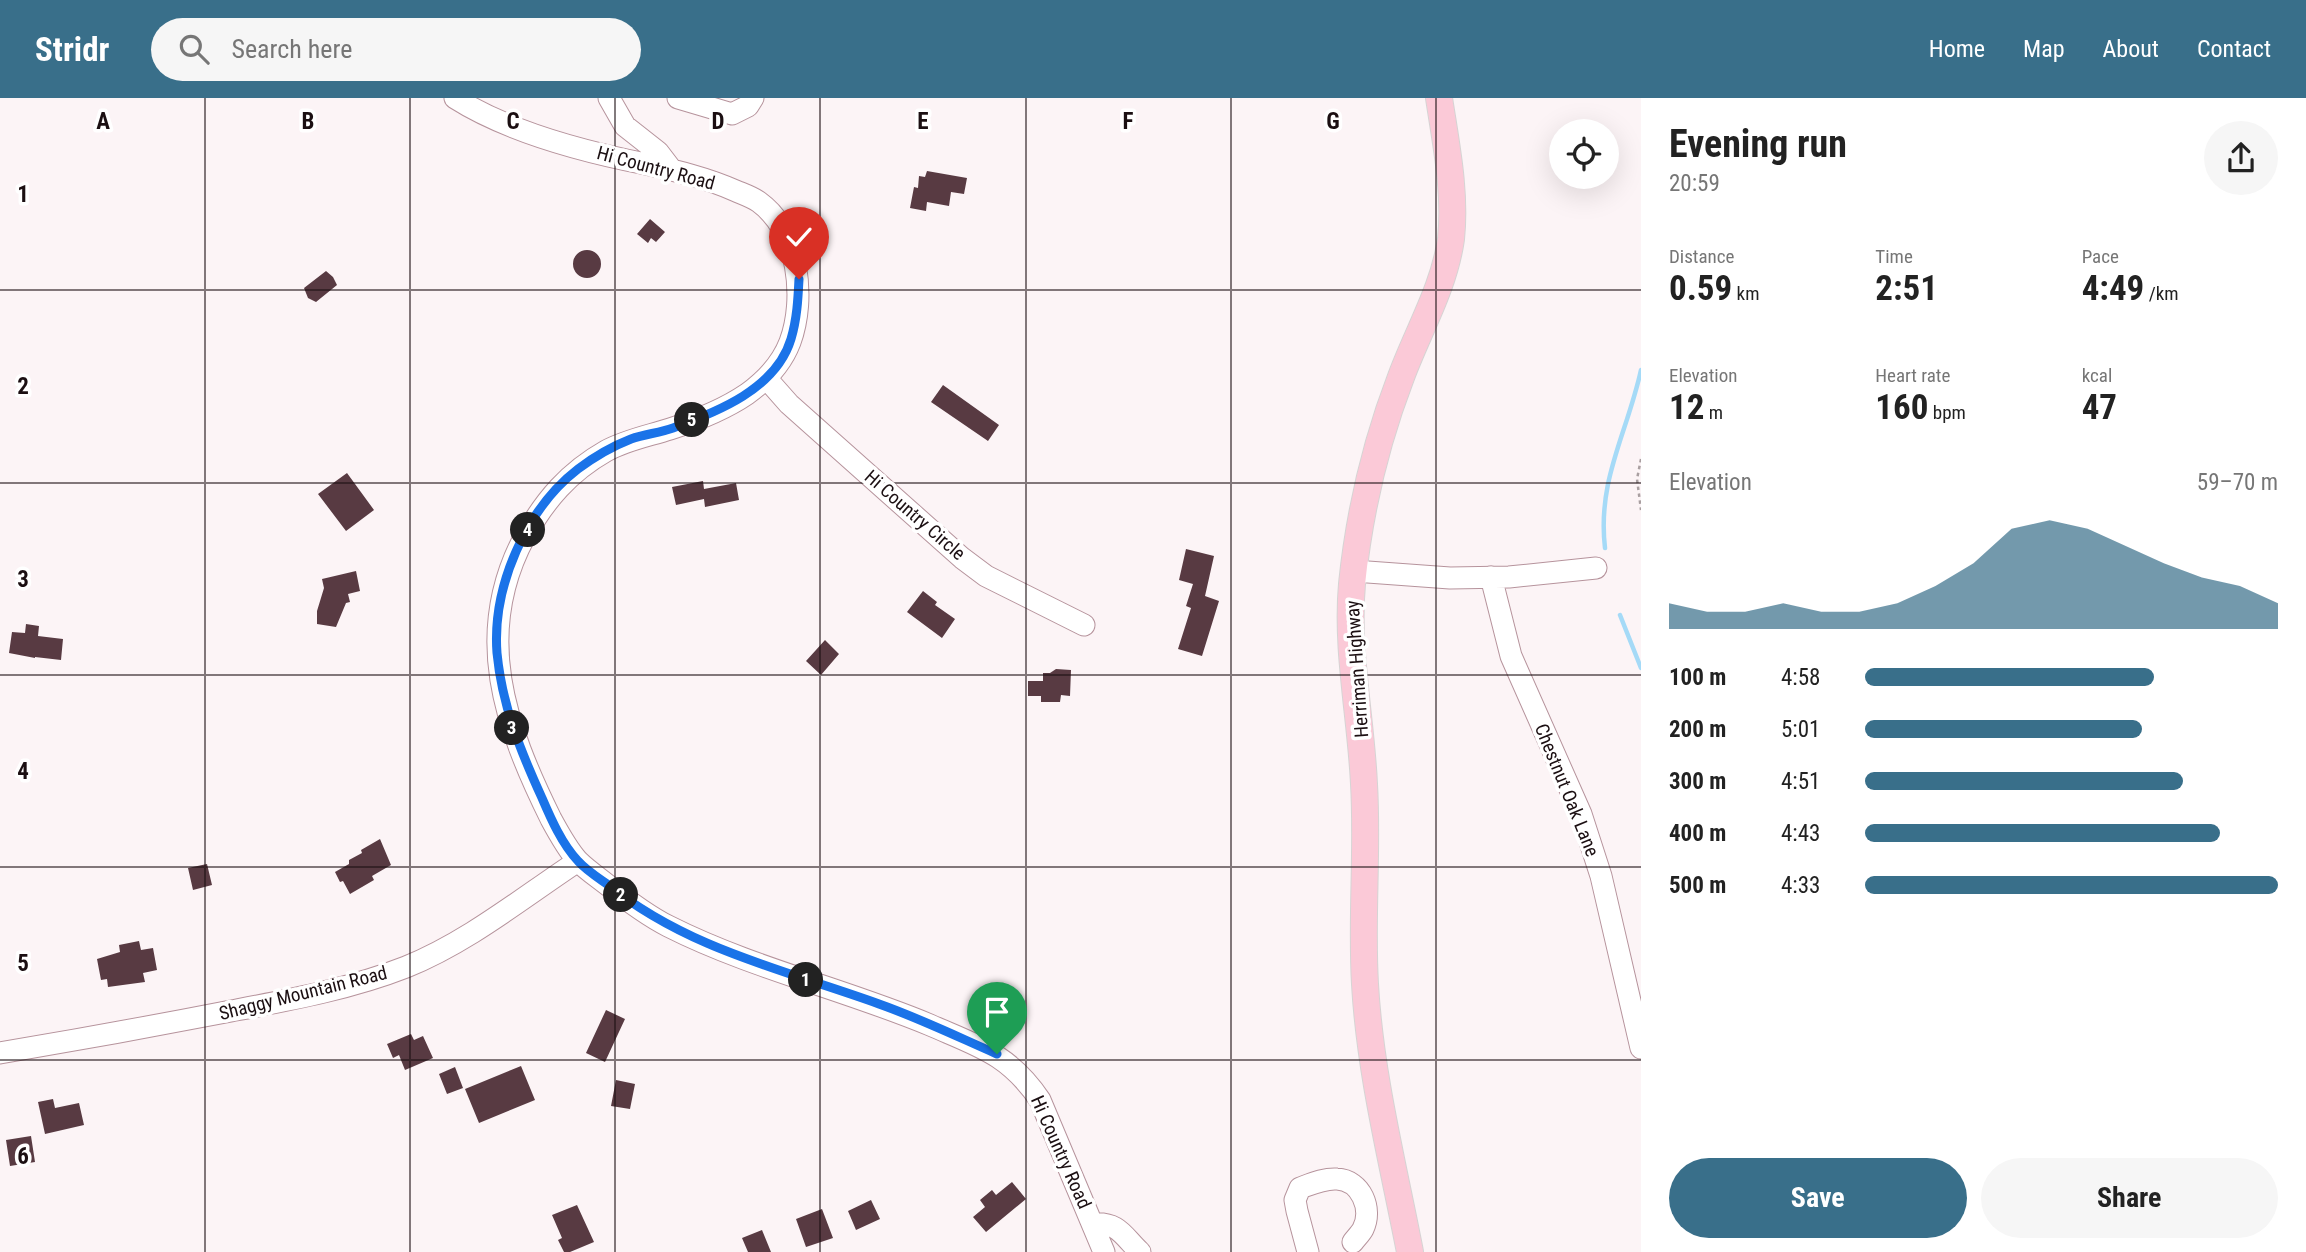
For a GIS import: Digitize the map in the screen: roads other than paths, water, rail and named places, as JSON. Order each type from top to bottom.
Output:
[{"type":"main road","name":"Herriman Highway","points":[[1409,1252],[1367,1011],[1364,956],[1366,810],[1351,602],[1368,492],[1384,428],[1408,358],[1438,289],[1448,256],[1452,195],[1438,98]]},
{"type":"street","points":[[609,98],[625,127],[657,152],[671,169]]},
{"type":"street","points":[[678,98],[732,114],[748,106],[752,98]]},
{"type":"street","name":"Hi Country Road","points":[[466,101],[550,140],[671,169],[718,183],[759,202],[779,224],[791,247],[799,279],[797,309],[790,341],[766,378],[745,395],[671,428],[632,439],[578,470],[558,488],[540,510],[517,550],[500,607],[496,638],[500,681],[520,751],[553,822],[578,861],[617,893],[666,925],[772,969],[880,1004],[997,1054],[1028,1083],[1040,1100],[1104,1252]]},
{"type":"street","name":"Hi Country Circle","points":[[766,378],[789,404],[962,558],[986,576],[1084,625]]},
{"type":"street","points":[[1354,571],[1450,578],[1596,568]]},
{"type":"street","name":"Chestnut Oak Lane","points":[[1491,577],[1511,656],[1581,814],[1601,876],[1641,1048]]},
{"type":"street","name":"Shaggy Mountain Road","points":[[0,1053],[101,1037],[256,1007],[375,978],[454,943],[578,861]]},
{"type":"street","points":[[1308,1252],[1295,1200],[1300,1188],[1316,1182],[1337,1179],[1350,1182],[1361,1191],[1366,1209],[1364,1227],[1353,1242]]},
{"type":"street","points":[[1093,1224],[1105,1223],[1122,1231],[1140,1252]]},
{"type":"waterway","points":[[1605,548],[1605,500],[1609,479],[1641,370]]},
{"type":"waterway","points":[[1620,615],[1641,668]]}]
